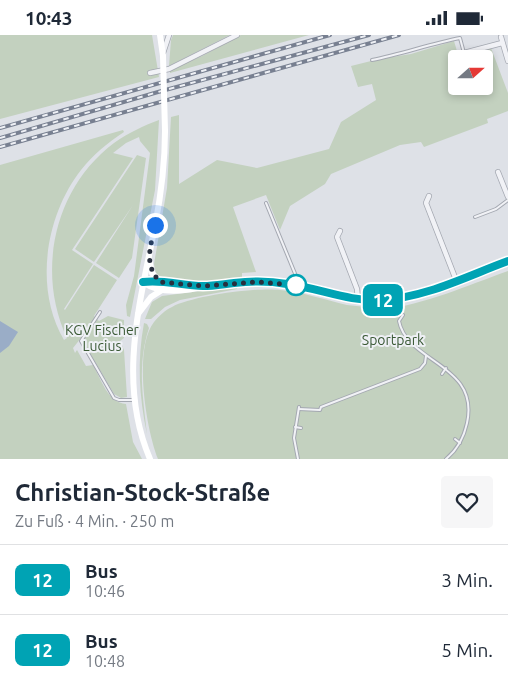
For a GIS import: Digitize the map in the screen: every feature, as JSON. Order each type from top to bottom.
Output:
[{"type":"street","points":[[150,459],[142,435],[134,399],[132,367],[136,324],[160,195],[165,131],[163,55],[160,35]]},
{"type":"street","points":[[163,55],[169,35]]},
{"type":"street","points":[[150,73],[169,69],[237,35]]},
{"type":"street","points":[[501,36],[508,61]]},
{"type":"street","points":[[475,50],[502,43]]},
{"type":"street","points":[[498,172],[508,199]]},
{"type":"street","points":[[429,196],[426,203],[456,280]]},
{"type":"street","points":[[340,231],[337,237],[358,289],[358,299]]},
{"type":"street","points":[[148,258],[152,273],[160,282]]},
{"type":"street","points":[[143,282],[150,287],[176,291],[203,286],[257,282],[296,285],[358,299],[381,300],[403,297],[508,261]]},
{"type":"street","points":[[143,282],[203,286]]},
{"type":"street","points":[[138,314],[151,297],[163,290]]},
{"type":"lane","points":[[372,60],[460,38],[463,50]]},
{"type":"lane","points":[[475,217],[496,209],[508,199]]},
{"type":"lane","points":[[266,203],[296,276],[296,285]]},
{"type":"lane","points":[[100,312],[81,341],[114,398],[125,401],[134,399]]},
{"type":"lane","points":[[403,315],[399,321],[402,332],[426,356],[446,368],[460,385],[467,402],[468,421],[460,443],[446,459]]},
{"type":"lane","points":[[298,459],[294,441],[299,408],[320,410],[321,407],[420,369],[425,363],[426,356]]},
{"type":"lane","points":[[442,374],[446,368]]},
{"type":"lane","points":[[295,427],[301,428]]},
{"type":"lane","points":[[455,439],[460,443]]},
{"type":"green space","points":[[0,35],[152,35],[159,77],[0,119]]},
{"type":"green space","points":[[173,35],[230,35],[169,66]]},
{"type":"green space","points":[[241,35],[309,35],[170,73],[170,70],[202,56]]},
{"type":"green space","points":[[454,41],[457,50],[448,50],[448,95],[493,95],[493,53],[508,93],[508,111],[487,119],[488,123],[424,147],[421,142],[400,145],[331,174],[325,184],[290,206],[280,230],[266,195],[233,207],[256,272],[242,273],[242,279],[186,281],[174,280],[156,274],[154,264],[167,188],[171,117],[179,115],[179,184],[217,160],[257,168],[329,149],[341,122],[376,100],[372,84],[358,87],[351,66],[411,54]]},
{"type":"green space","name":"KGV Fischer Lucius","points":[[159,120],[155,190],[130,317],[127,316],[126,305],[134,276],[150,153],[139,137],[126,143],[113,153],[133,158],[72,250],[93,264],[64,309],[94,265],[117,280],[94,316],[99,321],[108,316],[124,320],[124,338],[120,341],[124,350],[127,397],[121,398],[114,394],[81,338],[73,348],[75,353],[77,350],[86,366],[93,365],[110,395],[120,403],[126,404],[133,442],[142,459],[0,459],[0,165],[123,130],[124,132],[90,159],[81,170],[69,188],[59,209],[52,231],[48,253],[47,276],[49,298],[55,320],[64,340],[67,338],[58,313],[53,286],[52,259],[56,233],[65,207],[77,183],[93,162],[120,139]]},
{"type":"green space","points":[[137,155],[146,158],[132,258],[119,278],[96,263],[133,205],[94,262],[75,249]]},
{"type":"green space","name":"Sportpark","points":[[508,271],[508,459],[158,459],[149,429],[146,410],[143,369],[144,351],[148,334],[154,322],[169,308],[209,296],[270,289],[297,292],[347,305],[366,307],[380,313],[381,310],[430,299]]},
{"type":"green space","points":[[238,286],[237,289],[180,300],[165,307],[151,319],[145,319],[152,302],[162,296]]},
{"type":"green space","points":[[144,323],[149,328],[145,342],[142,368],[147,434],[140,379],[140,351]]},
{"type":"water","points":[[0,321],[18,332],[9,346],[0,353]]},
{"type":"railway","points":[[0,128],[330,35]]},
{"type":"railway","points":[[0,138],[158,92],[369,35]]},
{"type":"railway","points":[[0,147],[399,35]]},
{"type":"bus line","name":"12","points":[[143,282],[153,281],[203,286],[272,282],[296,285],[354,299],[381,300],[426,291],[508,261]]},
{"type":"route","points":[[155,225],[148,258],[152,273],[160,282],[203,286],[257,282],[296,285]]}]
